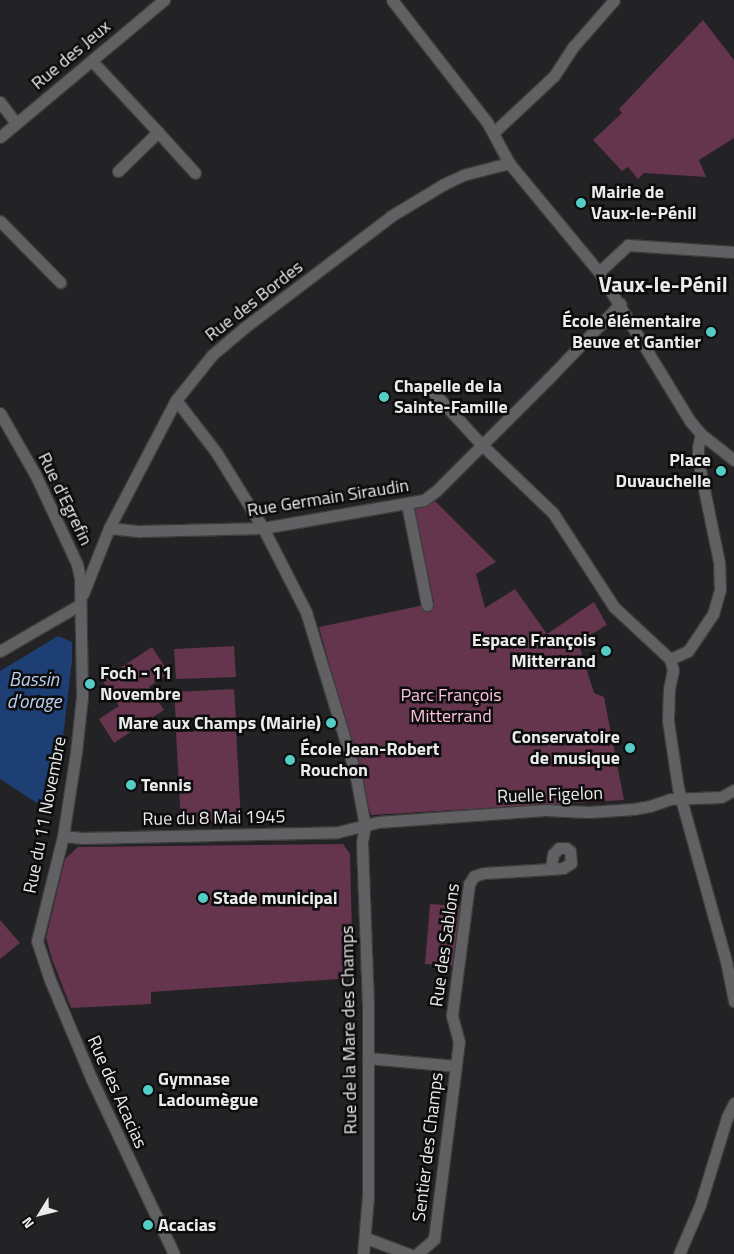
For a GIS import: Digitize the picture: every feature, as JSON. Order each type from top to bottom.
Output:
[{"type":"street","name":"Rue des Jeux","points":[[0,137],[164,0]]},
{"type":"street","points":[[392,0],[438,62],[469,98],[493,133],[509,163],[599,272],[686,414],[701,434],[734,460]]},
{"type":"street","points":[[493,133],[554,76],[573,47],[614,0]]},
{"type":"street","points":[[92,61],[195,172]]},
{"type":"street","points":[[0,102],[16,123]]},
{"type":"street","points":[[118,171],[158,132]]},
{"type":"street","name":"Rue des Bordes","points":[[79,605],[109,528],[176,400],[203,365],[222,345],[391,216],[444,184],[463,175],[509,163]]},
{"type":"street","points":[[0,222],[60,282]]},
{"type":"street","points":[[599,272],[628,245],[734,252]]},
{"type":"street","name":"Rue Germain Siraudin","points":[[109,528],[140,531],[262,528],[424,500],[436,491],[620,304]]},
{"type":"street","points":[[431,388],[482,444],[553,513],[614,607],[670,659],[673,670],[669,689],[668,721],[678,788],[682,800],[684,819],[726,961],[734,1001]]},
{"type":"street","name":"Rue de la Mare des Champs","points":[[176,400],[216,452],[262,528],[306,612],[355,772],[365,826],[362,842],[368,1007],[369,1119],[366,1238],[363,1254]]},
{"type":"street","name":"Rue d'Egrefin","points":[[0,413],[35,474],[77,564],[80,578],[79,605]]},
{"type":"street","points":[[670,659],[688,651],[713,614],[720,590],[719,562],[698,460],[701,434]]},
{"type":"street","points":[[407,504],[427,605]]},
{"type":"street","points":[[0,651],[79,605]]},
{"type":"street","name":"Rue du 11 Novembre","points":[[37,941],[63,836],[76,752],[82,697],[82,642],[79,605]]},
{"type":"street","name":"Ruelle Figelon","points":[[365,826],[378,822],[536,811],[589,812],[633,809],[650,806],[670,799],[720,797],[734,790]]},
{"type":"street","name":"Rue du 8 Mai 1945","points":[[63,836],[82,838],[338,832],[365,826]]},
{"type":"street","name":"Rue des Sablons","points":[[456,1066],[459,1042],[452,1015],[468,884],[474,876],[484,873],[551,869]]},
{"type":"street","name":"Rue des Acacias","points":[[37,941],[50,980],[92,1080],[174,1254]]},
{"type":"street","name":"Sentier des Champs","points":[[368,1058],[456,1066],[434,1239],[417,1254]]},
{"type":"street","points":[[679,1254],[700,1205],[727,1117],[734,1103]]},
{"type":"street","points":[[366,1238],[409,1254]]},
{"type":"green space","points":[[703,20],[734,60],[734,138],[699,160],[706,177],[644,173],[638,179],[628,167],[622,171],[593,140],[622,113],[619,109]]},
{"type":"green space","name":"Parc François Mitterrand","points":[[434,500],[496,562],[476,574],[485,608],[515,589],[547,634],[594,602],[607,625],[578,642],[594,693],[604,697],[624,800],[371,815],[319,627],[434,603],[414,510]]},
{"type":"green space","points":[[234,646],[236,677],[176,679],[174,649]]},
{"type":"green space","points":[[152,647],[169,673],[149,687],[164,710],[114,743],[99,719],[119,706],[102,680]]},
{"type":"green space","points":[[234,689],[236,720],[176,723],[174,692]]},
{"type":"green space","points":[[236,729],[241,820],[181,823],[176,732]]},
{"type":"green space","name":"Stade municipal","points":[[343,844],[350,854],[353,978],[151,992],[151,1004],[71,1008],[46,938],[65,859],[78,847]]},
{"type":"green space","points":[[430,904],[460,906],[456,966],[425,964]]},
{"type":"green space","points":[[0,920],[20,943],[0,959]]},
{"type":"water","name":"Bassin d'orage","points":[[58,636],[72,642],[72,661],[55,805],[43,807],[0,779],[0,671]]},
{"type":"place","name":"Mairie de Vaux-le-Pénil","points":[[581,203]]},
{"type":"place","name":"École élémentaire Beuve et Gantier","points":[[711,332]]},
{"type":"place","name":"Chapelle de la Sainte-Famille","points":[[384,397]]},
{"type":"place","name":"Place Duvauchelle","points":[[721,471]]},
{"type":"place","name":"Espace François Mitterrand","points":[[606,651]]},
{"type":"place","name":"Foch - 11 Novembre","points":[[90,684]]},
{"type":"place","name":"Mare aux Champs (Mairie)","points":[[331,723]]},
{"type":"place","name":"Conservatoire de musique","points":[[630,748]]},
{"type":"place","name":"École Jean-Robert Rouchon","points":[[290,760]]},
{"type":"place","name":"Tennis","points":[[131,785]]},
{"type":"place","name":"Stade municipal","points":[[203,898]]},
{"type":"place","name":"Gymnase Ladoumègue","points":[[148,1090]]},
{"type":"place","name":"Acacias","points":[[148,1225]]},
{"type":"district","name":"Vaux-le-Pénil","points":[[663,285]]}]
